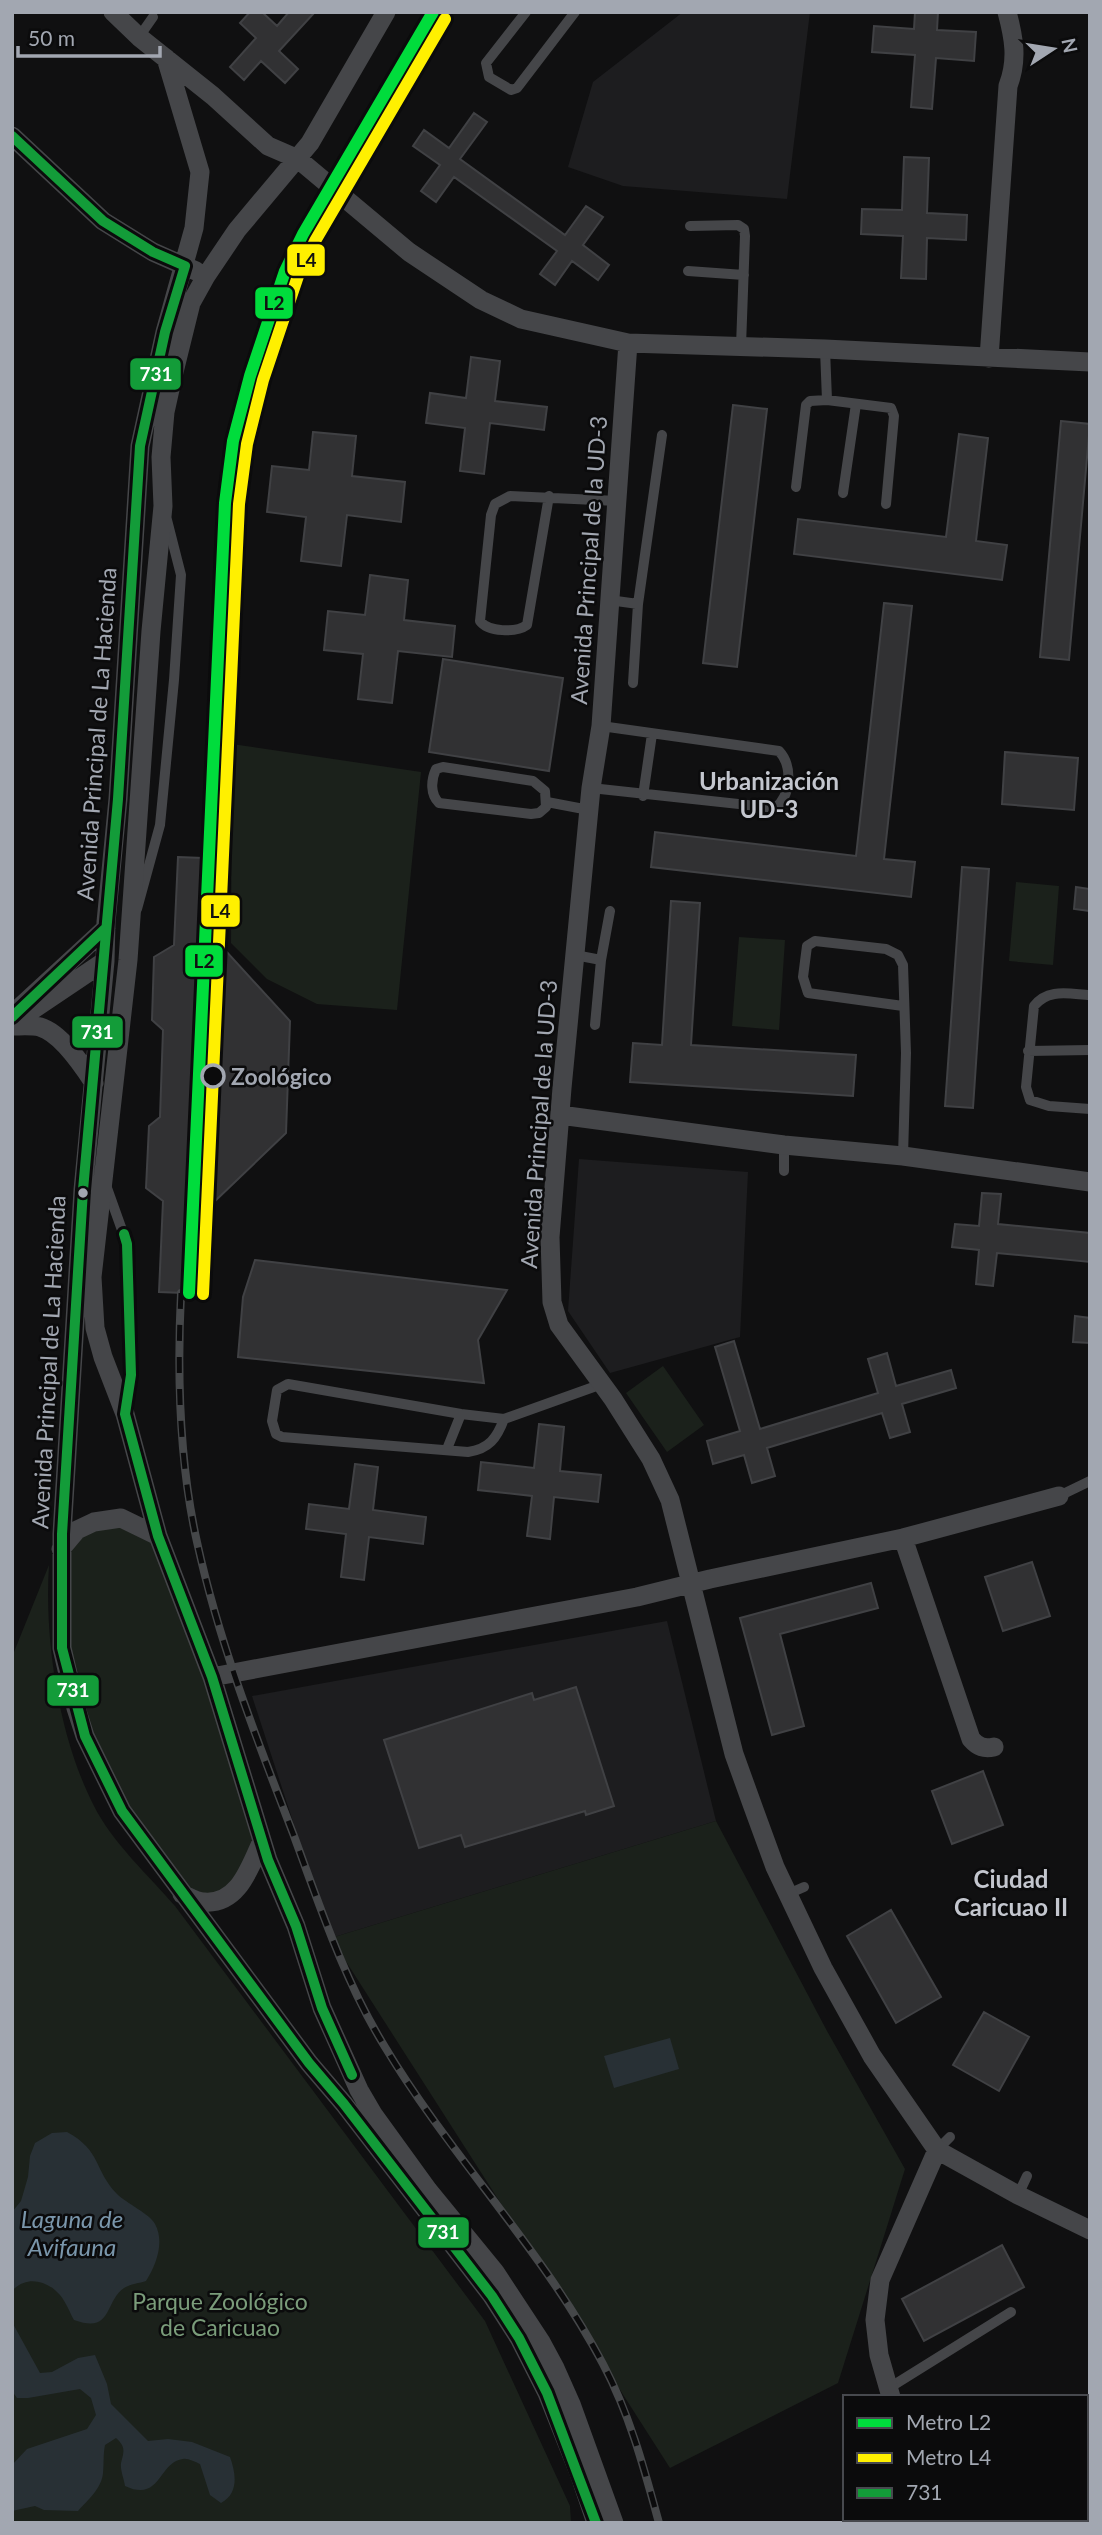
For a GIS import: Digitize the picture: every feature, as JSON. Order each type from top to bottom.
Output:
[{"type":"street","points":[[113,12],[268,146],[298,159],[404,256],[521,320],[628,343],[1090,362]]},
{"type":"street","name":"Avenida Principal de La Hacienda","points":[[386,12],[310,143],[237,230],[191,303],[165,412],[161,457],[163,506],[151,631],[131,926],[92,1277],[95,1328],[111,1382],[125,1415],[158,1536],[212,1676],[262,1841],[296,1926],[322,2007],[359,2090],[428,2190],[495,2272],[541,2342],[571,2404],[614,2523]]},
{"type":"street","points":[[989,358],[1008,86],[1015,59],[1014,38],[1007,12]]},
{"type":"street","name":"Avenida Principal de La Hacienda","points":[[166,58],[200,172],[194,228],[165,332],[140,446],[124,728],[106,928],[106,961],[83,1190],[61,1549],[62,1648],[85,1736],[122,1811],[309,2063],[344,2104],[492,2296],[519,2339],[547,2393],[576,2463],[596,2523]]},
{"type":"street","points":[[12,136],[103,222],[153,252],[206,276]]},
{"type":"street","name":"Avenida Principal de la UD-3","points":[[628,343],[601,726],[591,789],[550,1237],[552,1303],[559,1325],[651,1459],[670,1500],[734,1754],[775,1867],[796,1890],[823,1968],[872,2056],[944,2143],[1018,2195],[1090,2230]]},
{"type":"street","points":[[12,1017],[106,928],[131,926]]},
{"type":"street","points":[[12,1024],[106,961],[128,960]]},
{"type":"street","points":[[12,1024],[41,1027],[53,1034],[94,1083]]},
{"type":"street","points":[[560,1115],[784,1145],[903,1156],[1090,1182]]},
{"type":"street","points":[[212,1676],[637,1597],[903,1538],[1059,1496]]},
{"type":"street","points":[[61,1549],[77,1530],[94,1522],[121,1518],[158,1536]]},
{"type":"street","points":[[903,1538],[971,1739],[986,1749],[994,1747]]},
{"type":"street","points":[[182,1895],[203,1902],[220,1900],[233,1893],[242,1882],[262,1841]]},
{"type":"street","points":[[890,2393],[879,2355],[875,2320],[880,2280],[944,2143]]},
{"type":"lane","points":[[526,12],[486,63],[489,77],[511,90],[517,88],[575,12]]},
{"type":"lane","points":[[139,37],[153,17]]},
{"type":"lane","points":[[690,226],[738,225],[744,229],[746,236],[741,346]]},
{"type":"lane","points":[[688,271],[744,275]]},
{"type":"lane","points":[[825,349],[827,400]]},
{"type":"lane","points":[[796,487],[806,405],[814,400],[827,400],[891,408],[893,412],[886,504]]},
{"type":"lane","points":[[844,493],[856,404]]},
{"type":"lane","points":[[634,683],[638,604],[662,435]]},
{"type":"lane","points":[[549,496],[527,625],[515,630],[487,627],[480,621],[491,515],[495,505],[510,496],[549,496],[617,501]]},
{"type":"lane","points":[[609,600],[638,604]]},
{"type":"lane","points":[[591,789],[775,808],[785,797],[788,768],[786,758],[779,751],[601,726]]},
{"type":"lane","points":[[643,796],[652,734]]},
{"type":"lane","points":[[443,767],[533,781],[545,791],[547,802],[543,810],[531,814],[439,803],[432,794],[434,772],[443,767]]},
{"type":"lane","points":[[547,802],[589,810]]},
{"type":"lane","points":[[595,1025],[601,960],[610,911]]},
{"type":"lane","points":[[903,1006],[808,993],[803,977],[807,946],[815,941],[886,949],[898,955],[903,965],[906,1053],[903,1156]]},
{"type":"lane","points":[[575,955],[601,960]]},
{"type":"lane","points":[[1090,995],[1049,993],[1040,998],[1034,1006],[1026,1087],[1030,1100],[1049,1106],[1090,1109]]},
{"type":"lane","points":[[1028,1051],[1090,1050]]},
{"type":"lane","points":[[784,1145],[784,1171]]},
{"type":"lane","points":[[103,1175],[127,1244],[131,1375],[125,1415]]},
{"type":"lane","points":[[504,1419],[491,1443],[482,1450],[468,1452],[282,1437],[276,1434],[273,1428],[277,1390],[288,1384],[504,1419],[602,1384]]},
{"type":"lane","points":[[447,1449],[461,1414]]},
{"type":"lane","points":[[1059,1496],[1090,1481]]},
{"type":"lane","points":[[1018,2195],[1027,2176]]},
{"type":"lane","points":[[890,2393],[1011,2312]]},
{"type":"shaded area","points":[[683,12],[810,12],[787,199],[623,186],[568,167],[593,82]]},
{"type":"shaded area","points":[[579,1159],[748,1172],[740,1337],[610,1373],[568,1311]]},
{"type":"shaded area","points":[[667,1621],[716,1821],[331,1938],[252,1696]]},
{"type":"green space","points":[[232,744],[421,772],[397,1010],[317,1004],[267,979],[231,943]]},
{"type":"green space","points":[[1016,882],[1059,886],[1053,965],[1009,961]]},
{"type":"green space","points":[[739,937],[785,940],[779,1030],[732,1026]]},
{"type":"green space","points":[[663,1366],[704,1425],[667,1452],[626,1393]]},
{"type":"green space","points":[[94,1522],[158,1536],[262,1841],[242,1882],[203,1902],[147,1845],[76,1708],[61,1549]]},
{"type":"green space","name":"Parque Zoológico de Caricuao","points":[[49,1565],[49,1625],[56,1688],[72,1750],[94,1806],[120,1845],[175,1906],[485,2321],[570,2506],[571,2523],[12,2523],[12,1657]]},
{"type":"green space","points":[[716,1821],[827,2031],[905,2169],[838,2383],[670,2468],[331,1938]]},
{"type":"water","points":[[670,2038],[679,2069],[614,2088],[604,2056]]},
{"type":"water","name":"Laguna de Avifauna","points":[[67,2132],[92,2153],[109,2185],[117,2194],[152,2220],[158,2231],[156,2261],[146,2281],[124,2288],[102,2320],[95,2323],[74,2320],[60,2295],[43,2283],[30,2281],[12,2291],[12,2212],[21,2201],[28,2177],[30,2156],[35,2143],[52,2133]]},
{"type":"water","name":"Laguna de Avifauna","points":[[12,2322],[40,2373],[52,2372],[78,2358],[95,2355],[107,2384],[111,2404],[148,2441],[168,2439],[192,2442],[230,2457],[235,2476],[233,2489],[227,2499],[221,2503],[210,2495],[200,2464],[185,2459],[168,2467],[153,2486],[137,2490],[125,2486],[121,2466],[123,2449],[116,2438],[105,2445],[100,2484],[78,2511],[44,2510],[35,2506],[12,2511],[12,2465],[27,2449],[87,2429],[96,2415],[91,2398],[80,2389],[17,2398],[12,2391]]},
{"type":"building","points":[[250,12],[262,12],[277,26],[289,12],[315,12],[279,51],[298,69],[285,83],[261,61],[244,80],[230,67],[256,38],[240,23]]},
{"type":"building","points":[[915,12],[938,12],[937,30],[976,32],[974,61],[936,58],[932,109],[911,107],[915,55],[872,52],[874,26],[914,29]]},
{"type":"building","points":[[474,113],[487,122],[460,159],[565,235],[586,206],[603,217],[583,245],[609,265],[598,280],[572,261],[555,285],[540,274],[557,251],[454,177],[436,202],[421,191],[440,165],[413,146],[424,130],[449,148]]},
{"type":"building","points":[[904,157],[929,158],[927,213],[967,215],[966,240],[927,238],[926,279],[901,278],[903,236],[861,234],[862,209],[902,210]]},
{"type":"building","points":[[471,357],[500,361],[495,401],[547,407],[544,430],[490,423],[484,474],[460,471],[465,428],[426,423],[430,393],[466,398]]},
{"type":"building","points":[[733,405],[767,409],[737,667],[703,663]]},
{"type":"building","points":[[1061,421],[1090,424],[1069,660],[1040,657]]},
{"type":"building","points":[[313,432],[356,436],[352,476],[405,482],[401,522],[347,515],[341,566],[301,561],[306,517],[267,512],[272,466],[309,470]]},
{"type":"building","points":[[959,434],[988,438],[976,541],[1007,545],[1002,580],[794,554],[798,519],[946,537]]},
{"type":"building","points":[[370,575],[408,580],[404,620],[455,626],[452,657],[398,651],[392,703],[358,699],[363,654],[324,650],[328,611],[365,615]]},
{"type":"building","points":[[884,603],[912,606],[884,859],[915,862],[911,897],[651,867],[655,832],[856,856]]},
{"type":"building","points":[[443,659],[563,678],[549,771],[429,752]]},
{"type":"building","points":[[1005,752],[1078,758],[1074,810],[1002,804]]},
{"type":"building","points":[[178,857],[228,859],[224,949],[290,1021],[286,1133],[213,1203],[209,1294],[159,1292],[163,1201],[146,1188],[149,1126],[160,1117],[163,1030],[152,1020],[154,957],[174,945]]},
{"type":"building","points":[[962,867],[989,869],[973,1108],[945,1106]]},
{"type":"building","points":[[1076,887],[1090,889],[1090,911],[1074,909]]},
{"type":"building","points":[[671,901],[700,903],[691,1045],[856,1055],[853,1096],[630,1082],[633,1043],[662,1045]]},
{"type":"building","points":[[982,1193],[1001,1194],[998,1224],[1090,1233],[1090,1262],[997,1253],[993,1286],[976,1284],[979,1250],[952,1247],[955,1224],[979,1226]]},
{"type":"building","points":[[255,1260],[507,1290],[478,1340],[484,1383],[238,1357],[243,1297]]},
{"type":"building","points":[[1075,1316],[1090,1318],[1090,1343],[1073,1342]]},
{"type":"building","points":[[734,1341],[760,1429],[878,1393],[868,1359],[887,1353],[896,1386],[951,1370],[956,1388],[902,1404],[910,1432],[890,1438],[882,1413],[767,1448],[775,1476],[752,1483],[744,1455],[713,1464],[707,1441],[740,1431],[715,1347]]},
{"type":"building","points":[[539,1424],[564,1427],[560,1471],[601,1475],[598,1502],[554,1497],[550,1539],[527,1536],[532,1496],[478,1490],[481,1462],[534,1468]]},
{"type":"building","points":[[355,1464],[378,1467],[373,1510],[426,1517],[423,1544],[369,1537],[364,1580],[341,1577],[346,1534],[306,1529],[309,1504],[349,1509]]},
{"type":"building","points":[[1032,1562],[1050,1616],[1003,1631],[985,1577]]},
{"type":"building","points":[[871,1583],[878,1608],[780,1634],[804,1726],[772,1735],[740,1618]]},
{"type":"building","points":[[576,1687],[614,1806],[586,1815],[585,1811],[465,1847],[461,1835],[419,1848],[384,1740],[532,1693],[534,1700]]},
{"type":"building","points":[[983,1771],[1003,1825],[952,1844],[932,1791]]},
{"type":"building","points":[[891,1910],[941,1997],[896,2023],[847,1936]]},
{"type":"building","points":[[984,2012],[1029,2037],[999,2091],[953,2065]]},
{"type":"building","points":[[1002,2245],[1024,2287],[924,2341],[902,2299]]},
{"type":"railway","points":[[181,1293],[181,1418],[186,1480],[197,1542],[216,1617],[240,1691],[324,1917],[345,1970],[385,2047],[438,2127],[553,2282],[603,2364],[629,2422],[659,2523]]},
{"type":"metro line","name":"L2","points":[[189,1293],[225,503],[233,441],[250,376],[285,271],[303,234],[433,12]]},
{"type":"metro line","name":"L4","points":[[203,1294],[239,504],[247,444],[263,380],[298,276],[315,241],[445,19]]},
{"type":"transit line","name":"731","points":[[12,136],[103,221],[153,252],[185,266],[165,332],[140,446],[118,799],[83,1190],[62,1534],[62,1648],[85,1736],[122,1811],[309,2063],[344,2104],[492,2296],[519,2338],[547,2393],[596,2523]]},
{"type":"transit line","name":"731","points":[[12,1017],[106,928]]},
{"type":"transit line","name":"731","points":[[124,1234],[127,1244],[131,1375],[125,1414],[158,1536],[212,1677],[268,1860],[296,1926],[322,2008],[352,2075]]},
{"type":"place","name":"Zoológico","points":[[213,1076]]},
{"type":"district","name":"Urbanización UD-3","points":[[769,794]]},
{"type":"district","name":"Ciudad Caricuao II","points":[[1011,1892]]}]
